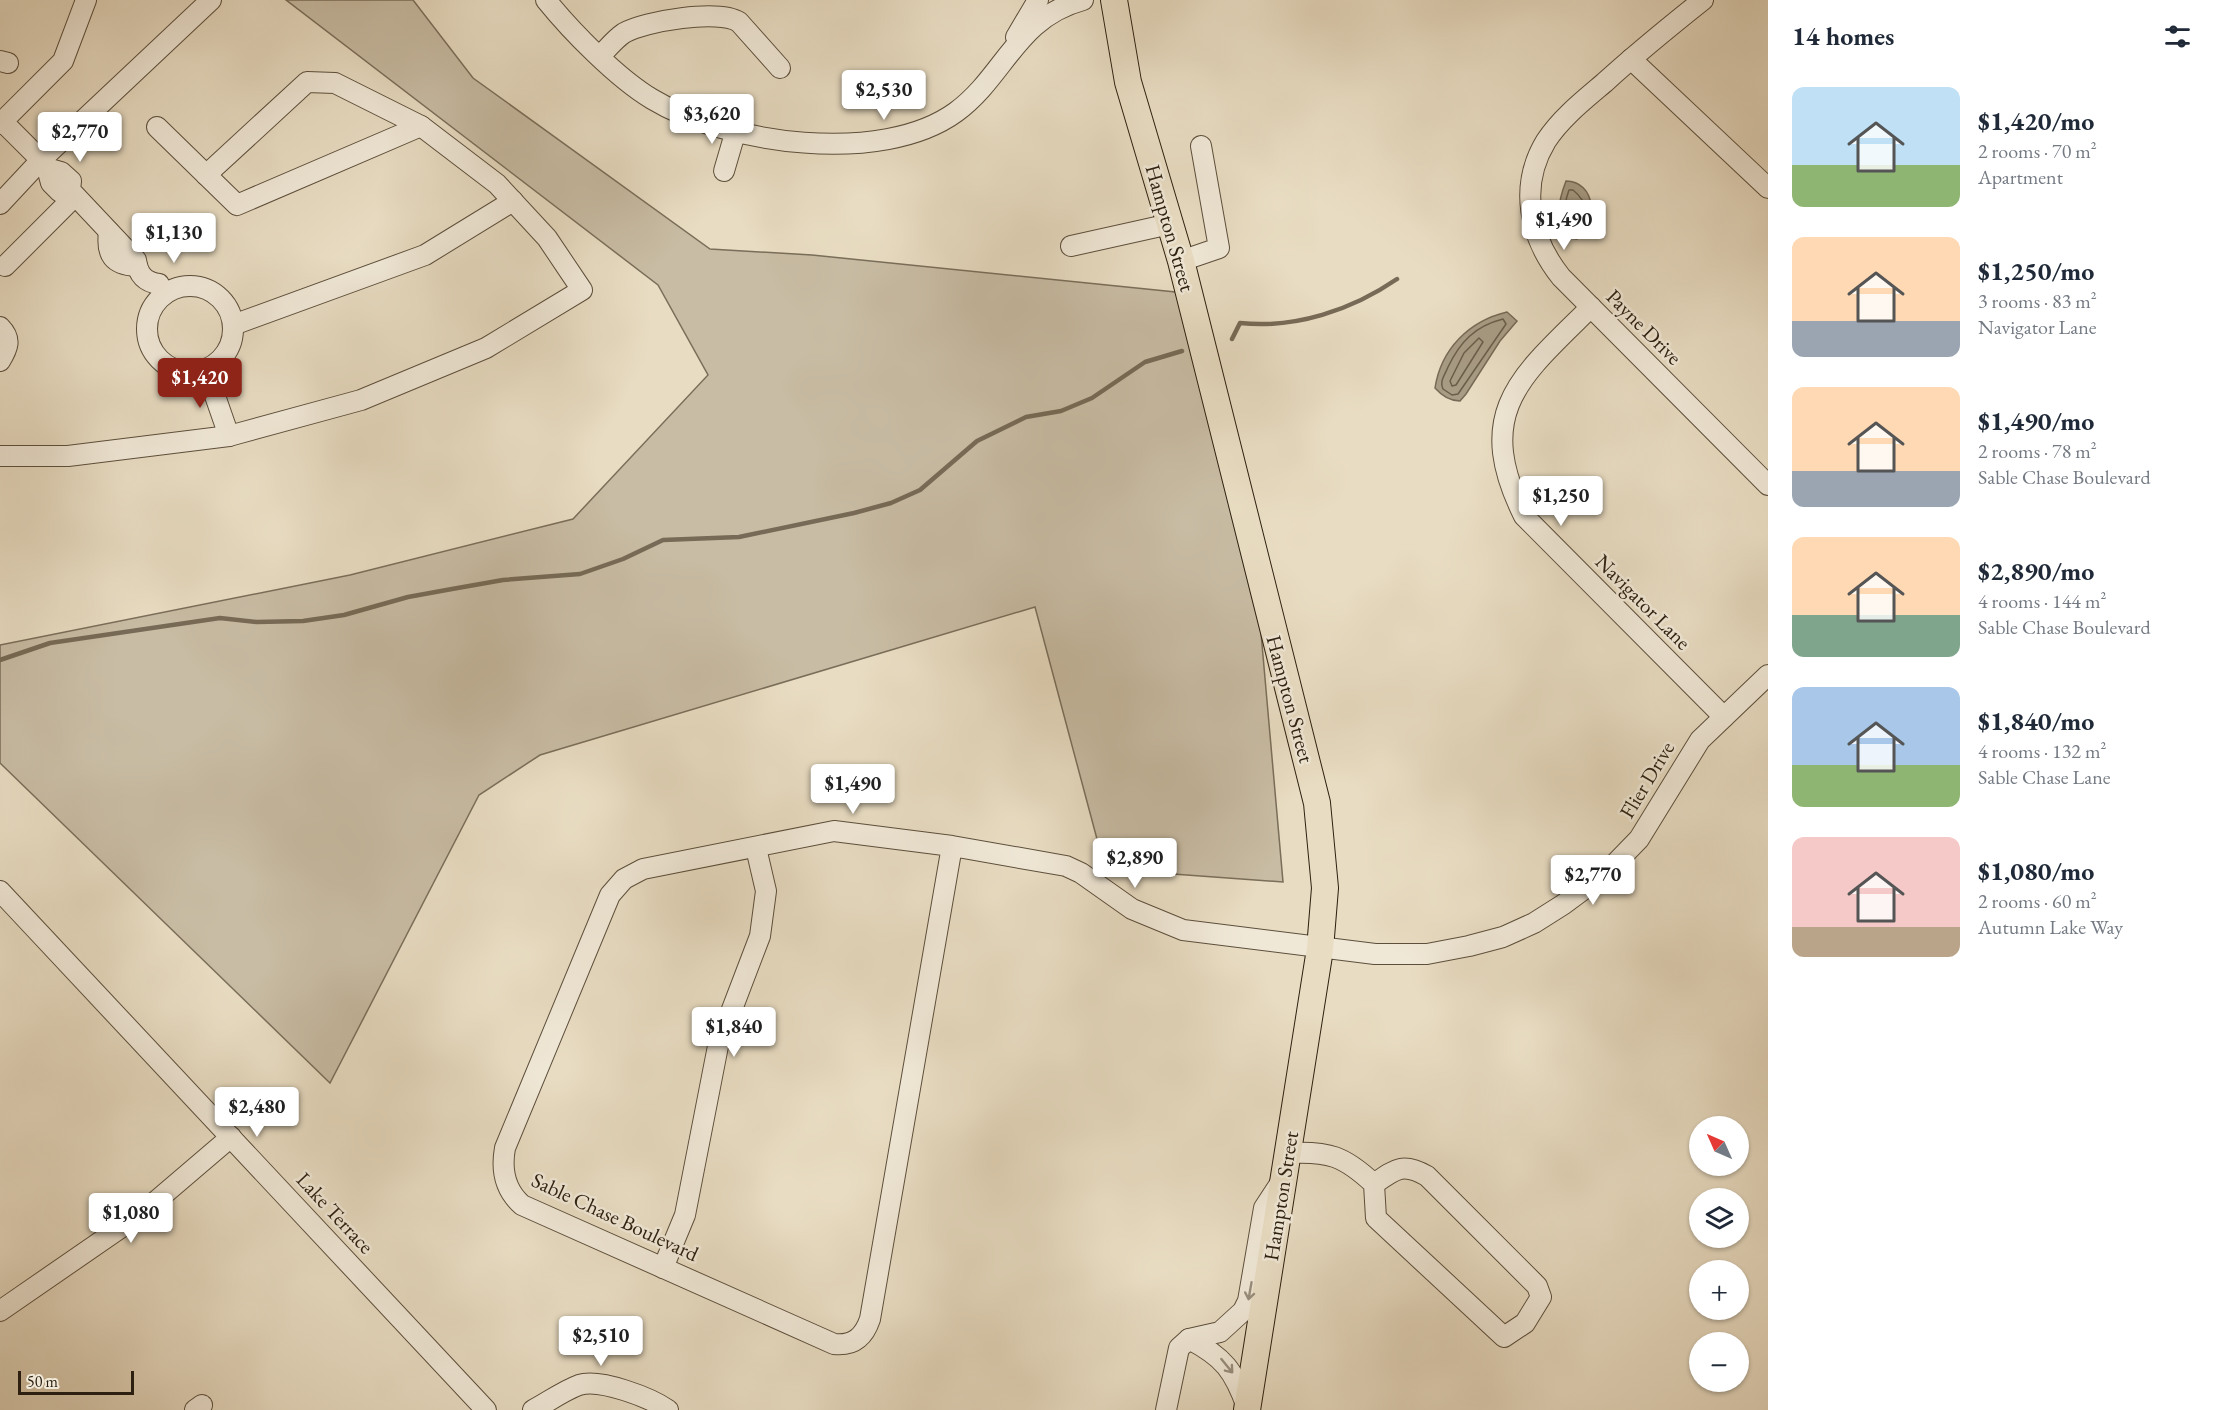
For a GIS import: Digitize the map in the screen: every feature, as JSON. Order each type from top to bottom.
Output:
[{"type":"main road","name":"Hampton Street","points":[[1114,0],[1128,82],[1181,261],[1317,803],[1325,888],[1320,949],[1247,1409]]},
{"type":"street","points":[[87,0],[63,61],[1,123],[44,164],[51,183],[60,192],[73,193],[136,263],[148,262],[158,274],[162,289],[148,321],[148,342],[154,354],[163,364],[176,371],[189,373],[206,370],[226,354],[232,340],[233,325],[230,311],[221,298],[209,290],[194,286],[162,289]]},
{"type":"street","points":[[546,0],[571,29],[600,56],[649,98],[667,108],[691,119],[736,130],[817,144],[840,145],[906,136],[925,130],[957,111],[983,85],[1011,48],[1038,0]]},
{"type":"street","points":[[1011,48],[1047,16],[1083,0]]},
{"type":"street","name":"Payne Drive","points":[[1703,0],[1631,59],[1545,142],[1535,167],[1530,190],[1531,218],[1539,245],[1561,277],[1768,485]]},
{"type":"street","points":[[0,204],[44,164],[200,3]]},
{"type":"street","points":[[600,56],[616,40],[635,28],[653,23],[720,15],[731,17],[739,22],[780,68]]},
{"type":"street","points":[[1631,59],[1768,188]]},
{"type":"street","points":[[0,456],[68,456],[229,436],[361,400],[486,348],[582,290],[547,238],[497,184],[421,126],[335,83],[307,82],[206,176]]},
{"type":"street","points":[[157,128],[237,205],[421,126]]},
{"type":"street","points":[[724,171],[736,130]]},
{"type":"street","points":[[1181,261],[1219,248],[1200,146]]},
{"type":"street","points":[[5,266],[73,193]]},
{"type":"street","points":[[233,325],[425,255],[513,201]]},
{"type":"street","points":[[1071,246],[1170,224]]},
{"type":"street","name":"Navigator Lane","points":[[1591,307],[1527,370],[1513,392],[1505,416],[1503,440],[1510,489],[1524,516],[1724,717]]},
{"type":"street","points":[[0,327],[8,339],[8,348],[0,361]]},
{"type":"street","points":[[206,370],[229,436]]},
{"type":"street","name":"Flier Drive","points":[[1320,949],[1376,954],[1427,954],[1503,937],[1564,904],[1607,872],[1639,839],[1693,750],[1768,675]]},
{"type":"street","name":"Sable Chase Boulevard","points":[[952,846],[870,1319],[862,1336],[844,1345],[834,1344],[522,1205],[515,1199],[506,1182],[502,1164],[504,1148],[610,895],[617,885],[643,869],[834,831],[952,846],[1066,866],[1081,873],[1132,909],[1183,930],[1320,949]]},
{"type":"street","points":[[663,1268],[685,1215],[718,1046],[760,936],[766,891],[756,848]]},
{"type":"street","name":"Lake Terrace","points":[[0,891],[486,1410]]},
{"type":"street","points":[[0,1311],[142,1213],[231,1137]]},
{"type":"street","points":[[1166,1410],[1179,1348],[1189,1339],[1220,1332],[1243,1311],[1248,1301],[1264,1208],[1287,1165],[1316,1152],[1351,1162],[1374,1184],[1376,1218],[1503,1337],[1525,1323],[1541,1297],[1537,1286],[1427,1176],[1412,1167],[1393,1170],[1374,1184]]},
{"type":"street","points":[[1189,1339],[1221,1359],[1236,1378],[1247,1409]]},
{"type":"street","points":[[533,1410],[582,1384],[620,1388],[656,1401],[668,1410]]},
{"type":"shaded area","points":[[286,0],[413,0],[473,78],[710,249],[812,255],[1195,294],[1255,565],[1283,882],[1105,869],[1035,607],[540,755],[479,795],[330,1083],[0,763],[0,645],[350,575],[573,519],[708,375],[658,285]]},
{"type":"water","points":[[1566,181],[1576,183],[1583,188],[1591,204],[1589,223],[1577,239],[1569,238],[1559,218],[1559,204]]},
{"type":"water","points":[[1507,312],[1517,321],[1500,341],[1466,394],[1460,401],[1443,396],[1435,388],[1443,361],[1450,349],[1469,330],[1481,322]]},
{"type":"waterway","points":[[1232,339],[1240,323],[1281,323],[1322,315],[1361,300],[1397,279]]},
{"type":"waterway","points":[[0,660],[50,643],[220,618],[257,622],[303,621],[344,615],[408,597],[503,580],[580,574],[623,559],[663,540],[739,537],[854,513],[891,503],[920,490],[977,441],[1026,417],[1061,411],[1092,398],[1145,362],[1182,351]]}]
